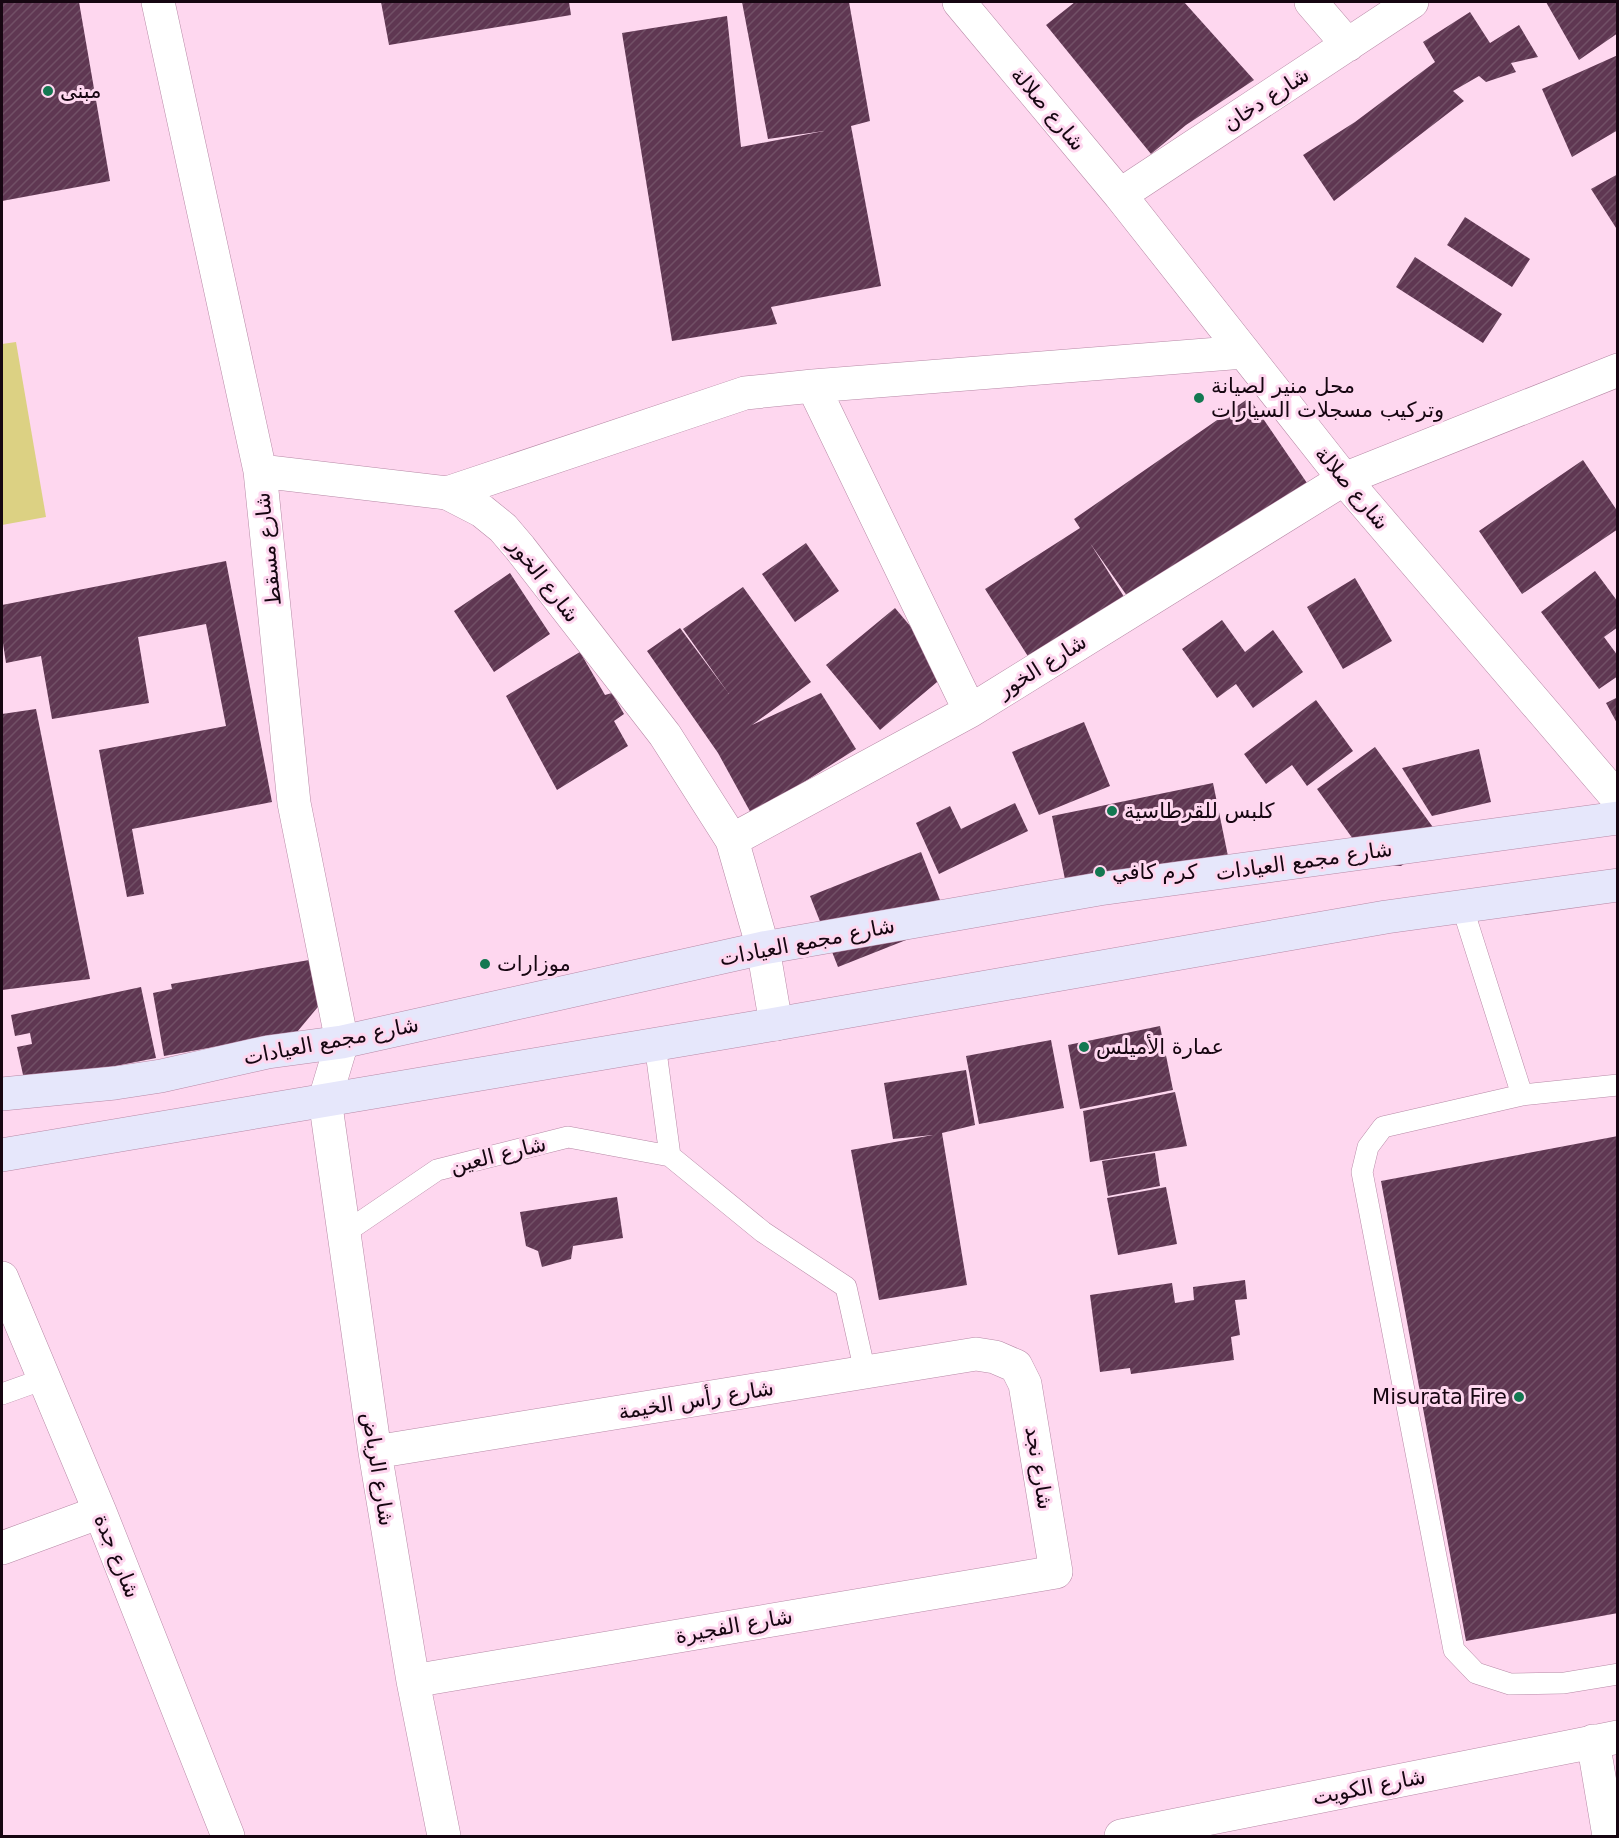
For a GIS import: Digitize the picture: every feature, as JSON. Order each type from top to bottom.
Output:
[{"type":"main road","name":"شارع مجمع العيادات","points":[[2,1094],[149,1078],[268,1052],[342,1042],[763,948],[1099,889],[1617,818]]},
{"type":"main road","points":[[2,1155],[776,1024],[1375,919],[1617,885]]},
{"type":"street","name":"شارع مسقط","points":[[158,2],[260,471],[294,803],[342,1042],[325,1099]]},
{"type":"street","name":"شارع صلالة","points":[[959,2],[1120,195],[1344,479],[1617,799]]},
{"type":"street","points":[[1311,2],[1348,45]]},
{"type":"street","name":"شارع دخان","points":[[1120,195],[1412,2]]},
{"type":"street","points":[[447,493],[745,393],[1244,352]]},
{"type":"street","name":"شارع الخور","points":[[732,840],[970,711],[1344,479],[1617,370]]},
{"type":"street","points":[[813,386],[970,711]]},
{"type":"street","name":"شارع الخور","points":[[260,471],[447,493],[482,511],[503,528],[665,735],[732,840],[763,948],[776,1024]]},
{"type":"street","name":"شارع الرياض","points":[[325,1099],[375,1452],[413,1681],[444,1836]]},
{"type":"street","name":"شارع جدة","points":[[2,1278],[100,1512],[228,1836]]},
{"type":"street","name":"شارع رأس الخيمة","points":[[375,1452],[976,1354],[995,1357],[1016,1366]]},
{"type":"street","name":"شارع نجد","points":[[1016,1366],[1025,1384],[1056,1572]]},
{"type":"street","points":[[2,1548],[100,1512]]},
{"type":"street","name":"شارع الفجيرة","points":[[413,1681],[1056,1572]]},
{"type":"street","points":[[1605,1739],[1609,1836]]},
{"type":"street","name":"شارع الكويت","points":[[1129,1836],[1605,1739]]},
{"type":"lane","points":[[1462,906],[1522,1095]]},
{"type":"lane","points":[[655,1044],[670,1156],[763,1232],[846,1287],[865,1372]]},
{"type":"lane","points":[[1617,1085],[1522,1095],[1383,1127],[1368,1147],[1362,1172],[1454,1650],[1476,1673],[1510,1684],[1564,1683],[1617,1674]]},
{"type":"lane","name":"شارع العين","points":[[343,1234],[437,1170],[568,1137],[670,1156]]},
{"type":"lane","points":[[2,1394],[44,1379]]},
{"type":"shaded area","points":[[16,342],[46,517],[2,525],[2,344]]},
{"type":"building","name":"مبنى","points":[[2,2],[79,2],[110,181],[2,201]]},
{"type":"building","points":[[381,2],[569,2],[571,15],[389,45]]},
{"type":"building","points":[[742,2],[849,2],[870,121],[851,126],[881,286],[771,307],[777,324],[672,341],[622,33],[727,16],[741,147],[824,131],[768,139]]},
{"type":"building","points":[[1075,2],[1184,2],[1254,80],[1186,125],[1151,154],[1046,25]]},
{"type":"building","points":[[1546,2],[1618,2],[1618,33],[1579,60]]},
{"type":"building","points":[[1470,12],[1490,43],[1519,25],[1538,57],[1511,63],[1516,72],[1486,82],[1479,76],[1453,91],[1464,101],[1334,201],[1303,155],[1355,122],[1435,62],[1423,42]]},
{"type":"building","points":[[1618,55],[1618,130],[1572,157],[1542,89]]},
{"type":"building","points":[[1618,174],[1618,231],[1591,189]]},
{"type":"building","points":[[1465,217],[1530,259],[1512,287],[1447,245]]},
{"type":"building","points":[[1415,257],[1502,314],[1483,343],[1396,287]]},
{"type":"building","points":[[1249,398],[1307,483],[1132,603],[1090,543],[1140,622],[1045,683],[985,589],[1080,528],[1074,519]]},
{"type":"building","points":[[1583,460],[1618,512],[1618,529],[1522,594],[1479,531]]},
{"type":"building","points":[[806,543],[839,591],[795,622],[762,574]]},
{"type":"building","points":[[226,561],[272,802],[132,829],[144,894],[127,897],[99,750],[226,726],[206,624],[138,637],[149,703],[52,719],[41,656],[6,663],[2,637],[2,605]]},
{"type":"building","points":[[1595,571],[1618,602],[1618,627],[1604,637],[1618,656],[1618,676],[1599,689],[1541,612]]},
{"type":"building","points":[[510,573],[550,634],[494,672],[454,611]]},
{"type":"building","points":[[1355,578],[1392,641],[1343,669],[1307,607]]},
{"type":"building","points":[[743,587],[811,682],[752,725],[821,693],[856,749],[752,815],[718,753],[647,651],[680,628],[729,694],[683,629]]},
{"type":"building","points":[[895,608],[949,672],[880,730],[826,665]]},
{"type":"building","points":[[1222,620],[1245,652],[1273,630],[1303,672],[1253,708],[1236,684],[1217,698],[1182,649]]},
{"type":"building","points":[[580,652],[605,695],[612,693],[624,714],[614,721],[628,746],[557,790],[506,696]]},
{"type":"building","points":[[1618,697],[1618,725],[1606,703]]},
{"type":"building","points":[[1316,700],[1353,751],[1307,786],[1292,765],[1266,784],[1244,754]]},
{"type":"building","points":[[36,709],[90,979],[2,990],[2,714]]},
{"type":"building","points":[[1084,722],[1110,786],[1039,815],[1012,752]]},
{"type":"building","points":[[1375,747],[1440,837],[1401,866],[1371,864],[1317,789]]},
{"type":"building","points":[[1479,749],[1491,802],[1432,816],[1402,768]]},
{"type":"building","points":[[1213,783],[1229,861],[1068,894],[1052,816]]},
{"type":"building","points":[[1015,803],[1028,831],[939,874],[916,823],[950,806],[961,829]]},
{"type":"building","points":[[921,852],[949,923],[838,967],[810,896]]},
{"type":"building","points":[[315,959],[322,1002],[297,1032],[164,1056],[153,993],[172,989],[171,984]]},
{"type":"building","points":[[141,987],[156,1058],[25,1084],[17,1047],[32,1044],[30,1033],[15,1036],[11,1015]]},
{"type":"building","points":[[1160,1026],[1173,1090],[1080,1109],[1068,1045]]},
{"type":"building","points":[[1051,1040],[1064,1108],[979,1124],[966,1056]]},
{"type":"building","points":[[966,1070],[975,1125],[942,1133],[967,1285],[879,1300],[851,1150],[933,1135],[893,1139],[884,1083]]},
{"type":"building","points":[[1175,1092],[1187,1146],[1090,1162],[1083,1111]]},
{"type":"building","name":"Misurata Fire","points":[[1618,1136],[1618,1613],[1466,1641],[1381,1181]]},
{"type":"building","points":[[1155,1153],[1160,1186],[1108,1196],[1102,1161]]},
{"type":"building","points":[[1166,1187],[1177,1244],[1118,1255],[1107,1198]]},
{"type":"building","points":[[617,1197],[623,1238],[573,1246],[571,1259],[542,1267],[538,1251],[526,1246],[520,1212]]},
{"type":"building","points":[[1245,1280],[1247,1299],[1235,1300],[1240,1335],[1231,1337],[1234,1360],[1131,1374],[1130,1368],[1100,1372],[1090,1295],[1172,1283],[1175,1303],[1194,1300],[1193,1287]]},
{"type":"place","name":"مبنى","points":[[48,91]]},
{"type":"place","name":"محل منير لصيانة وتركيب مسجلات السيارات","points":[[1199,398]]},
{"type":"place","name":"كلبس للقرطاسية","points":[[1112,811]]},
{"type":"place","name":"كرم كافي","points":[[1100,872]]},
{"type":"place","name":"موزارات","points":[[485,964]]},
{"type":"place","name":"عمارة الأميلس","points":[[1084,1047]]},
{"type":"place","name":"Misurata Fire","points":[[1519,1397]]}]
